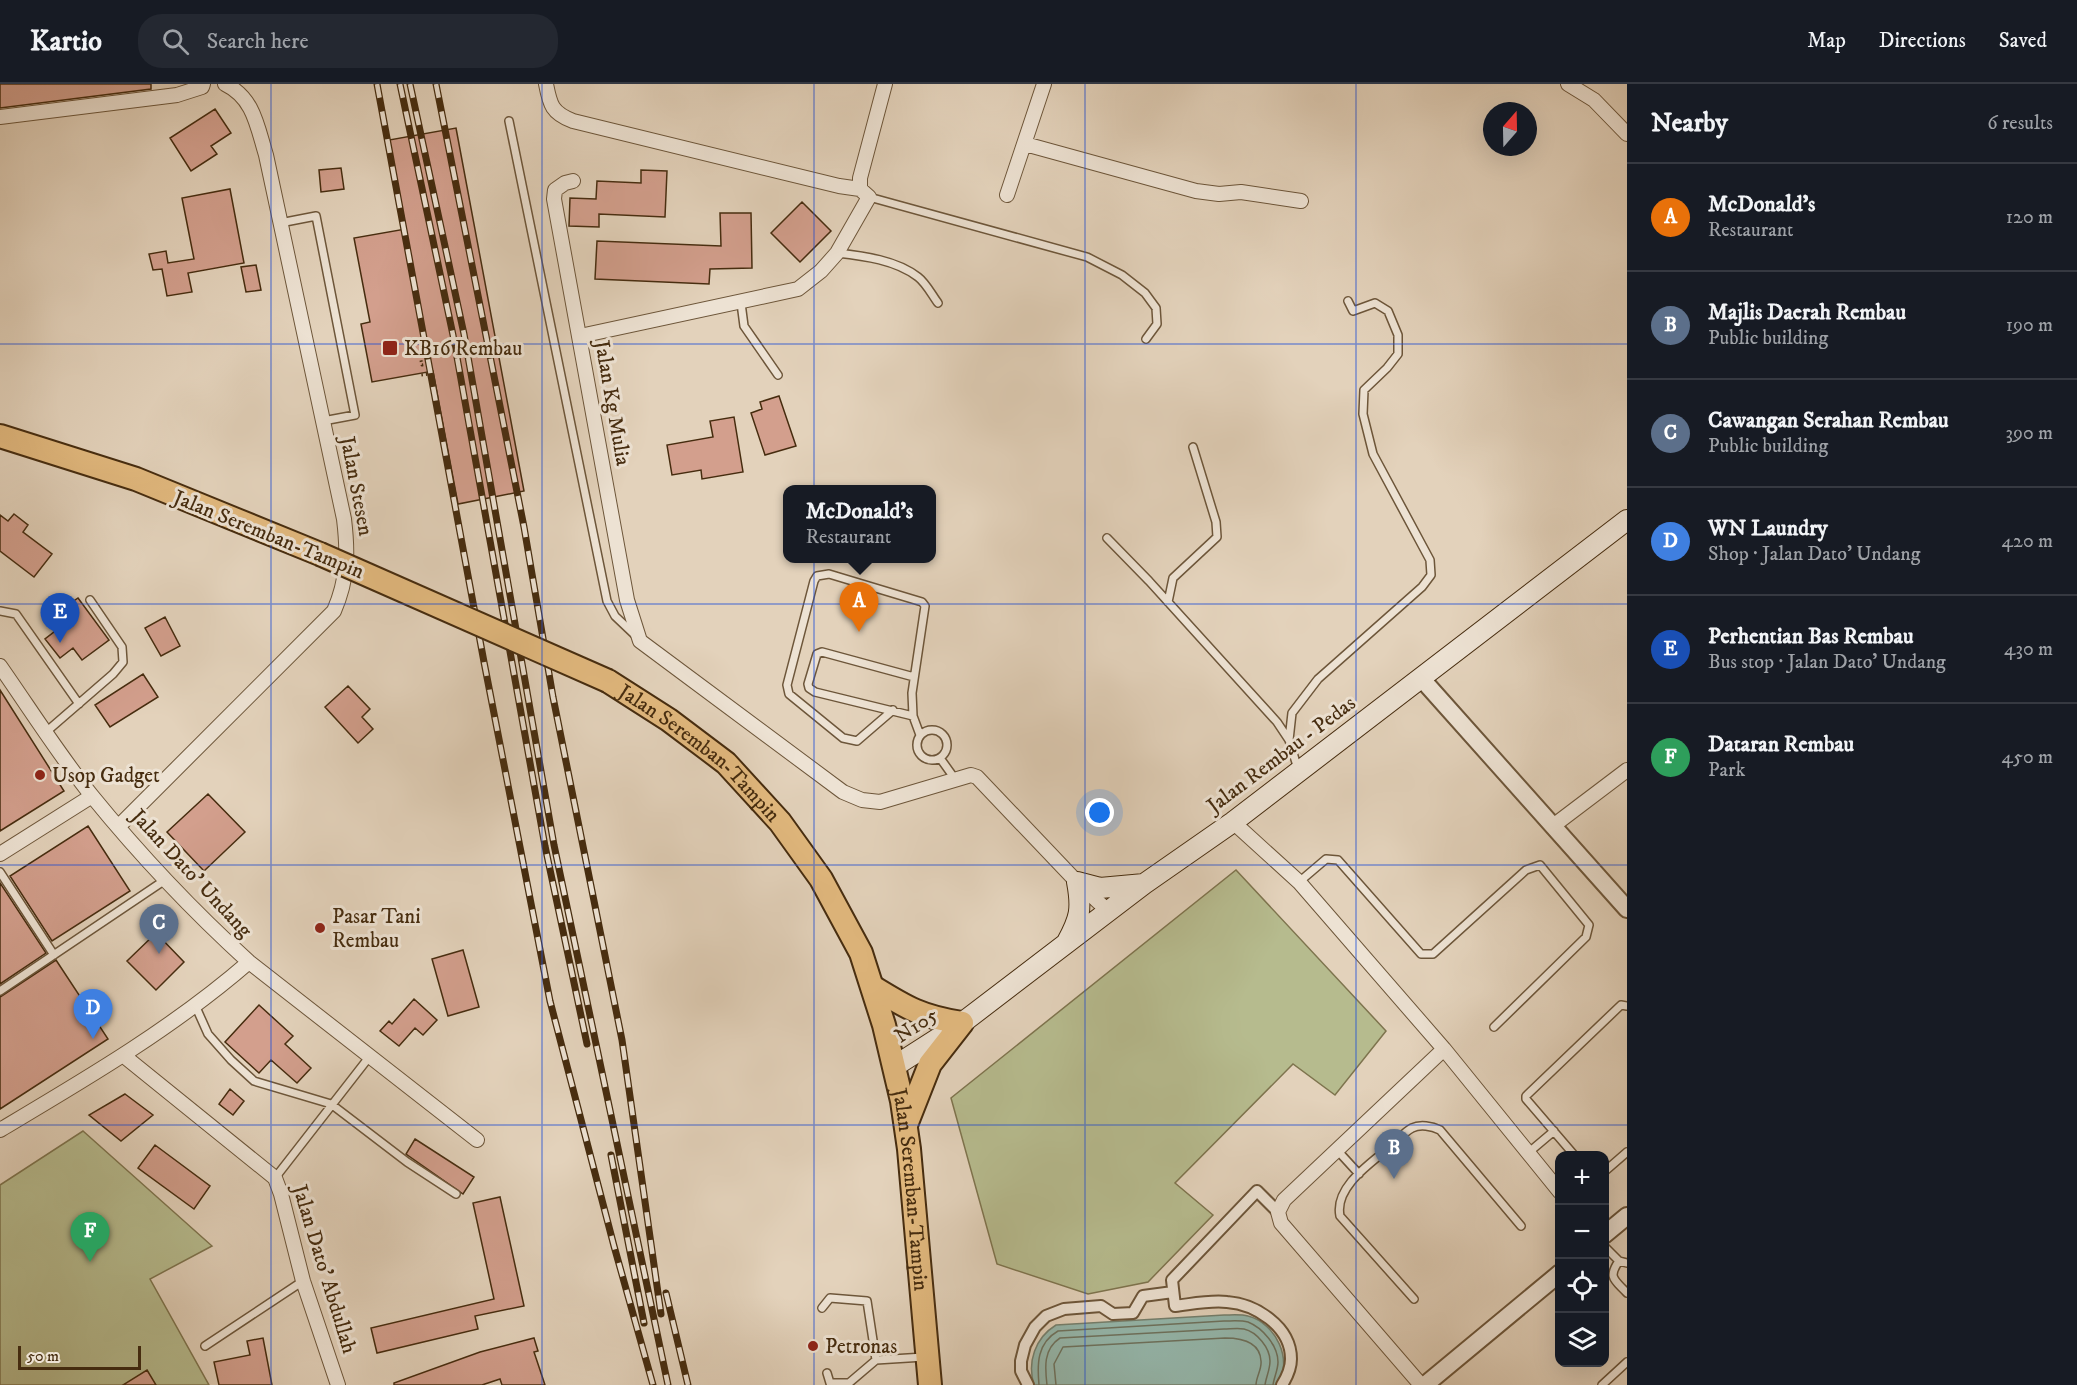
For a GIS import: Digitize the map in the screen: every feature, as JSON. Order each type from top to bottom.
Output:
[{"type":"highway","name":"Jalan Seremban-Tampin","points":[[0,436],[136,479],[320,554],[608,681],[669,720],[726,763],[780,822],[821,879],[861,953],[873,987],[895,1066],[906,1125],[930,1385]]},
{"type":"highway","points":[[873,987],[905,1007],[925,1016],[962,1023],[930,1064],[906,1125]]},
{"type":"main road","name":"Jalan Rembau - Pedas","points":[[962,1023],[1065,947],[1144,884],[1233,822],[1627,520]]},
{"type":"main road","points":[[1065,947],[1079,921],[1081,906],[1077,882],[1100,888],[1144,884]]},
{"type":"main road","name":"N105","points":[[895,1066],[962,1023]]},
{"type":"street","points":[[0,117],[177,95],[202,87],[203,84]]},
{"type":"street","name":"Jalan Stesen","points":[[119,826],[334,611],[343,590],[347,549],[344,519],[266,155],[253,113],[237,90],[225,84]]},
{"type":"street","points":[[546,84],[550,102],[561,117],[864,193]]},
{"type":"street","points":[[580,336],[798,289],[821,271],[837,253],[864,193],[860,178],[885,84]]},
{"type":"street","points":[[1007,195],[1044,84]]},
{"type":"street","points":[[1568,84],[1594,100],[1627,134]]},
{"type":"street","points":[[1025,144],[1196,191],[1219,194],[1241,192],[1301,201]]},
{"type":"street","name":"Jalan Kg Mulia","points":[[573,181],[555,190],[554,199],[627,600],[640,641]]},
{"type":"street","points":[[640,641],[843,792],[862,800],[880,802],[971,775],[982,781],[1077,882],[1109,912]]},
{"type":"street","name":"Jalan Dato’ Undang","points":[[0,666],[92,796],[165,880],[215,931],[249,962],[477,1140]]},
{"type":"street","points":[[1421,678],[1627,909]]},
{"type":"street","points":[[1553,826],[1627,770]]},
{"type":"street","points":[[0,854],[92,796]]},
{"type":"street","points":[[1233,822],[1299,882],[1444,1049],[1555,1186]]},
{"type":"street","name":"Jalan Dato’ Undang","points":[[0,1130],[124,1056],[219,988],[249,962]]},
{"type":"street","points":[[1278,1212],[1284,1200],[1444,1049]]},
{"type":"street","name":"Jalan Dato’ Abdullah","points":[[124,1056],[275,1178],[303,1281],[338,1385]]},
{"type":"street","points":[[1282,1385],[1288,1373],[1291,1358],[1289,1344],[1277,1326],[1262,1312],[1249,1306],[1225,1302],[1175,1306],[1173,1292],[1172,1280],[1257,1191],[1278,1212],[1281,1223],[1423,1385],[1555,1277]]},
{"type":"street","points":[[1609,1232],[1627,1216]]},
{"type":"street","points":[[1028,1385],[1021,1371],[1025,1345],[1035,1327],[1046,1316],[1064,1309],[1101,1306],[1113,1314],[1133,1313],[1143,1296],[1173,1292]]},
{"type":"lane","points":[[509,121],[607,601],[615,616],[640,641]]},
{"type":"lane","points":[[864,193],[1096,261],[1122,275],[1145,293],[1156,308],[1157,324],[1146,339]]},
{"type":"lane","points":[[280,223],[316,216],[355,415],[323,421]]},
{"type":"lane","points":[[837,253],[864,256],[896,265],[919,278],[938,303]]},
{"type":"lane","points":[[1289,740],[1292,713],[1318,679],[1422,588],[1431,575],[1430,560],[1373,454],[1363,414],[1364,390],[1398,354],[1398,335],[1388,311],[1375,303],[1353,311],[1348,301]]},
{"type":"lane","points":[[741,303],[744,326],[778,375]]},
{"type":"lane","points":[[1168,602],[1173,578],[1217,537],[1216,522],[1193,447]]},
{"type":"lane","points":[[1107,538],[1168,602],[1276,723],[1289,740],[1298,771]]},
{"type":"lane","points":[[893,711],[857,741],[850,740],[843,738],[789,694],[787,685],[817,576],[829,574],[922,602],[925,606],[914,677],[913,716],[920,735],[916,748],[928,760],[940,758],[947,749],[945,737],[935,730],[929,730],[920,735]]},
{"type":"lane","points":[[46,732],[113,674],[123,662],[122,647],[90,600]]},
{"type":"lane","points":[[0,611],[16,614],[79,704]]},
{"type":"lane","points":[[913,716],[815,692],[809,688],[808,684],[817,654],[829,653],[914,677]]},
{"type":"lane","points":[[940,758],[955,779]]},
{"type":"lane","points":[[1299,882],[1326,859],[1338,860],[1422,954],[1433,954],[1526,870],[1540,865],[1589,925],[1586,937],[1494,1027]]},
{"type":"lane","points":[[0,872],[54,955]]},
{"type":"lane","points":[[0,991],[165,880]]},
{"type":"lane","points":[[195,1005],[208,1034],[254,1081],[331,1104],[407,1162],[456,1194]]},
{"type":"lane","points":[[1572,1151],[1527,1099],[1527,1096],[1621,1005],[1627,1006]]},
{"type":"lane","points":[[275,1178],[370,1056]]},
{"type":"lane","points":[[1414,1299],[1340,1216],[1338,1208],[1340,1200],[1359,1174],[1412,1128],[1432,1126],[1440,1130],[1521,1226]]},
{"type":"lane","points":[[1528,1153],[1554,1131]]},
{"type":"lane","points":[[1337,1149],[1359,1174]]},
{"type":"lane","points":[[1609,1168],[1627,1152]]},
{"type":"lane","points":[[1609,1250],[1623,1262],[1612,1271],[1613,1277],[1627,1293]]},
{"type":"lane","points":[[206,1346],[303,1281]]},
{"type":"lane","points":[[822,1308],[830,1298],[867,1301],[876,1360]]},
{"type":"lane","points":[[827,1372],[830,1383],[849,1383],[876,1360],[927,1357]]},
{"type":"lane","points":[[1602,1385],[1627,1362]]},
{"type":"path","points":[[420,356],[422,365],[428,364],[429,374],[421,375]]},
{"type":"green space","points":[[1236,870],[1386,1031],[1335,1095],[1293,1064],[1175,1183],[1213,1215],[1148,1282],[1088,1294],[997,1264],[951,1098]]},
{"type":"green space","points":[[83,1131],[212,1246],[150,1279],[209,1385],[0,1385],[0,1185]]},
{"type":"water","points":[[1224,1315],[1248,1316],[1258,1320],[1274,1335],[1283,1354],[1284,1365],[1277,1385],[1034,1385],[1032,1359],[1034,1351],[1043,1337],[1056,1325]]},
{"type":"building","points":[[0,84],[151,84],[151,89],[0,108]]},
{"type":"building","points":[[215,109],[231,133],[211,146],[217,154],[191,171],[170,138]]},
{"type":"building","points":[[456,128],[524,491],[458,504],[433,371],[372,382],[361,324],[370,322],[354,238],[406,229],[389,140]]},
{"type":"building","points":[[341,168],[344,189],[321,192],[319,170]]},
{"type":"building","points":[[641,170],[667,171],[665,217],[599,214],[599,227],[569,226],[570,198],[596,199],[597,181],[641,183]]},
{"type":"building","points":[[230,189],[244,263],[188,273],[192,292],[167,296],[162,269],[153,270],[149,254],[166,251],[168,263],[194,259],[182,198]]},
{"type":"building","points":[[802,202],[831,231],[800,262],[771,233]]},
{"type":"building","points":[[720,213],[751,213],[752,268],[710,269],[709,284],[595,279],[597,241],[721,246]]},
{"type":"building","points":[[256,265],[261,290],[246,292],[241,267]]},
{"type":"building","points":[[779,396],[796,446],[765,455],[751,413],[762,409],[760,402]]},
{"type":"building","points":[[734,417],[743,472],[702,479],[701,470],[672,475],[667,445],[713,437],[710,421]]},
{"type":"building","points":[[14,514],[28,525],[23,532],[52,554],[34,577],[0,551],[0,515],[8,521]]},
{"type":"building","points":[[78,598],[109,640],[82,660],[73,648],[60,658],[45,639],[59,628],[51,617]]},
{"type":"building","points":[[165,617],[180,646],[161,656],[145,628]]},
{"type":"building","points":[[143,674],[158,697],[110,727],[95,705]]},
{"type":"building","points":[[348,686],[370,709],[362,717],[373,729],[358,743],[325,707]]},
{"type":"building","points":[[0,690],[64,791],[0,831]]},
{"type":"building","points":[[208,794],[245,832],[204,871],[167,832]]},
{"type":"building","points":[[88,826],[130,891],[52,941],[10,876]]},
{"type":"building","points":[[0,883],[46,953],[0,984]]},
{"type":"building","points":[[156,933],[184,962],[156,990],[127,961]]},
{"type":"building","points":[[463,950],[479,1007],[448,1016],[432,959]]},
{"type":"building","points":[[56,960],[108,1039],[0,1109],[0,997]]},
{"type":"building","points":[[414,999],[437,1020],[423,1035],[415,1028],[399,1046],[380,1031],[389,1021],[392,1024]]},
{"type":"building","points":[[259,1005],[293,1036],[285,1044],[311,1068],[297,1083],[271,1060],[259,1073],[225,1042]]},
{"type":"building","points":[[230,1089],[244,1101],[233,1115],[219,1104]]},
{"type":"building","points":[[125,1094],[153,1115],[121,1141],[89,1115]]},
{"type":"building","points":[[415,1139],[474,1177],[463,1194],[406,1154]]},
{"type":"building","points":[[155,1145],[210,1186],[194,1209],[138,1168]]},
{"type":"building","points":[[500,1197],[524,1306],[475,1316],[478,1329],[377,1353],[371,1328],[494,1299],[473,1203]]},
{"type":"building","points":[[263,1338],[272,1385],[219,1385],[214,1362],[250,1355],[247,1341]]},
{"type":"building","points":[[534,1338],[538,1351],[534,1352],[545,1385],[502,1385],[500,1379],[482,1385],[394,1385],[394,1383],[480,1352]]},
{"type":"building","points":[[147,1370],[156,1385],[123,1385]]},
{"type":"railway","points":[[377,84],[484,662],[550,1001],[653,1385]]},
{"type":"railway","points":[[400,84],[453,335],[545,846],[587,1044]]},
{"type":"railway","points":[[410,84],[464,334],[554,845],[668,1385]]},
{"type":"railway","points":[[436,84],[524,527],[553,697],[622,1040],[661,1314]]},
{"type":"railway","points":[[611,1155],[644,1323]]},
{"type":"railway","points":[[666,1293],[688,1385]]},
{"type":"place","name":"KB16 Rembau","points":[[390,348]]},
{"type":"place","name":"McDonald's","points":[[859,632]]},
{"type":"place","name":"Perhentian Bas Rembau","points":[[60,643]]},
{"type":"place","name":"Usop Gadget","points":[[40,775]]},
{"type":"place","name":"Pasar Tani Rembau","points":[[320,928]]},
{"type":"place","name":"Cawangan Serahan Rembau","points":[[159,954]]},
{"type":"place","name":"WN Laundry","points":[[93,1039]]},
{"type":"place","name":"Majlis Daerah Rembau","points":[[1394,1179]]},
{"type":"place","name":"Dataran Rembau","points":[[90,1262]]},
{"type":"place","name":"Petronas","points":[[813,1346]]}]
